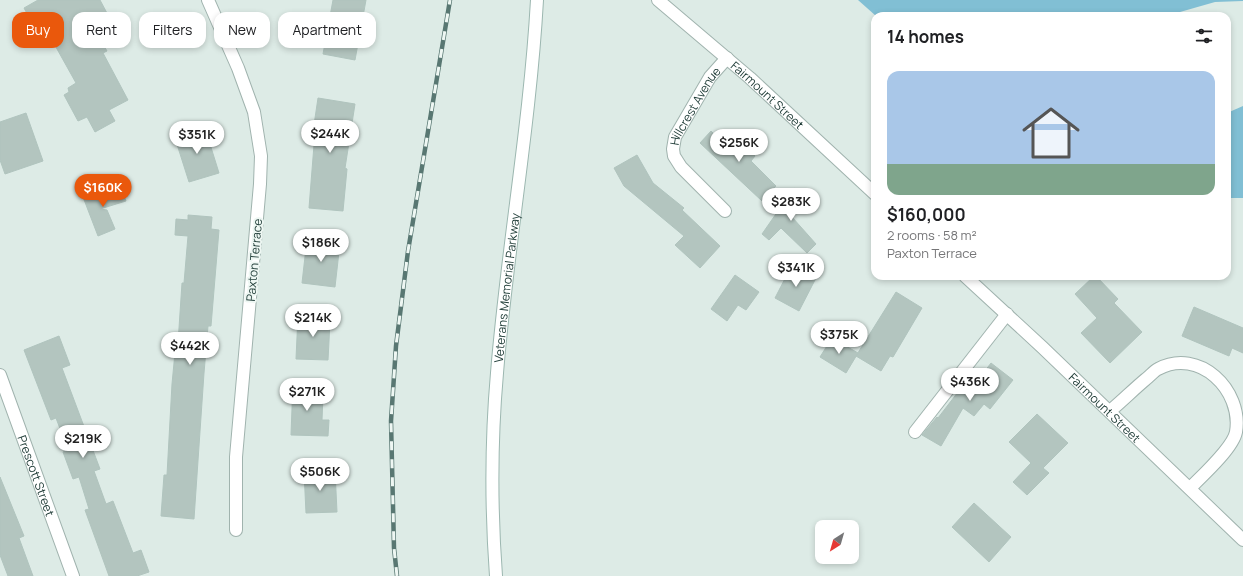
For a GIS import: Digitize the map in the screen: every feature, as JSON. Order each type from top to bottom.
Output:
[{"type":"street","name":"Paxton Terrace","points":[[208,0],[250,98],[257,126],[261,156],[260,184],[236,457],[236,530]]},
{"type":"street","name":"Veterans Memorial Parkway","points":[[496,576],[492,523],[492,471],[496,374],[530,92],[537,0]]},
{"type":"street","name":"Fairmount Street","points":[[658,0],[776,101],[871,190]]},
{"type":"street","name":"Hillcrest Avenue","points":[[725,211],[682,167],[674,156],[673,150],[675,137],[710,77],[727,58]]},
{"type":"street","name":"Fairmount Street","points":[[969,280],[1110,411],[1243,540]]},
{"type":"street","points":[[915,432],[1007,314]]},
{"type":"street","points":[[1110,411],[1157,370],[1171,364],[1185,363],[1200,366],[1214,374],[1225,385],[1233,400],[1238,418],[1236,434],[1227,449],[1190,488]]},
{"type":"street","name":"Prescott Street","points":[[0,375],[73,576]]},
{"type":"water","points":[[858,0],[1243,0],[1215,2],[1180,12],[872,12]]},
{"type":"water","points":[[1243,106],[1243,198],[1231,198],[1231,111]]},
{"type":"building","points":[[38,0],[100,0],[106,12],[72,12],[72,48],[105,48],[107,51],[103,53],[128,100],[109,110],[115,121],[95,132],[87,117],[78,121],[64,95],[69,92],[68,88],[76,83],[56,48],[64,48],[64,12],[26,12],[24,8]]},
{"type":"building","points":[[333,0],[366,0],[364,12],[331,12]]},
{"type":"building","points":[[324,48],[357,48],[355,60],[323,54]]},
{"type":"building","points":[[318,98],[355,104],[345,168],[347,169],[343,211],[309,208],[314,145],[311,145]]},
{"type":"building","points":[[26,113],[43,161],[5,174],[0,160],[0,122]]},
{"type":"building","points":[[205,128],[219,173],[189,182],[175,138]]},
{"type":"building","points":[[727,130],[755,156],[751,161],[776,186],[762,201],[700,143],[711,131],[719,139]]},
{"type":"building","points":[[637,155],[653,183],[684,208],[682,210],[720,246],[700,268],[675,245],[684,236],[624,186],[614,168]]},
{"type":"building","points":[[119,184],[126,201],[100,209],[107,210],[115,229],[98,236],[83,197]]},
{"type":"building","points":[[794,188],[808,201],[792,217],[816,244],[807,253],[781,228],[769,240],[762,234]]},
{"type":"building","points":[[188,215],[212,217],[211,229],[219,230],[211,326],[208,326],[194,519],[161,516],[164,475],[167,475],[172,384],[176,342],[178,343],[182,283],[184,283],[188,236],[175,235],[176,219],[188,220]]},
{"type":"building","points":[[307,239],[340,243],[335,287],[302,283]]},
{"type":"building","points":[[792,265],[816,278],[799,311],[775,298]]},
{"type":"building","points":[[735,275],[759,292],[746,310],[738,305],[727,321],[711,309]]},
{"type":"building","points":[[1090,280],[1100,280],[1118,299],[1114,303],[1142,332],[1110,363],[1081,333],[1097,318],[1075,294]]},
{"type":"building","points":[[896,292],[922,308],[893,357],[890,356],[881,371],[856,356]]},
{"type":"building","points":[[1194,307],[1243,328],[1243,353],[1232,348],[1229,356],[1182,336]]},
{"type":"building","points":[[298,315],[329,317],[328,360],[296,359]]},
{"type":"building","points":[[59,336],[70,365],[62,368],[100,469],[94,471],[106,504],[113,501],[133,553],[141,550],[149,572],[137,576],[109,576],[85,510],[89,509],[79,477],[73,479],[63,452],[68,450],[56,418],[51,420],[24,350]]},
{"type":"building","points":[[832,338],[858,353],[846,373],[820,357]]},
{"type":"building","points":[[991,363],[1013,380],[990,409],[984,404],[974,416],[963,408],[941,446],[922,435],[937,417],[938,418],[968,379],[975,384]]},
{"type":"building","points":[[293,382],[309,382],[309,394],[323,395],[322,420],[329,420],[328,436],[291,435]]},
{"type":"building","points":[[1037,414],[1068,443],[1043,468],[1049,473],[1027,495],[1013,482],[1031,463],[1009,442]]},
{"type":"building","points":[[335,470],[337,512],[306,513],[304,471]]},
{"type":"building","points":[[0,477],[24,536],[19,538],[33,576],[8,576],[0,555]]},
{"type":"building","points":[[974,503],[1011,537],[989,562],[952,527]]},
{"type":"railway","points":[[397,576],[394,548],[391,421],[396,346],[408,251],[450,0]]}]
